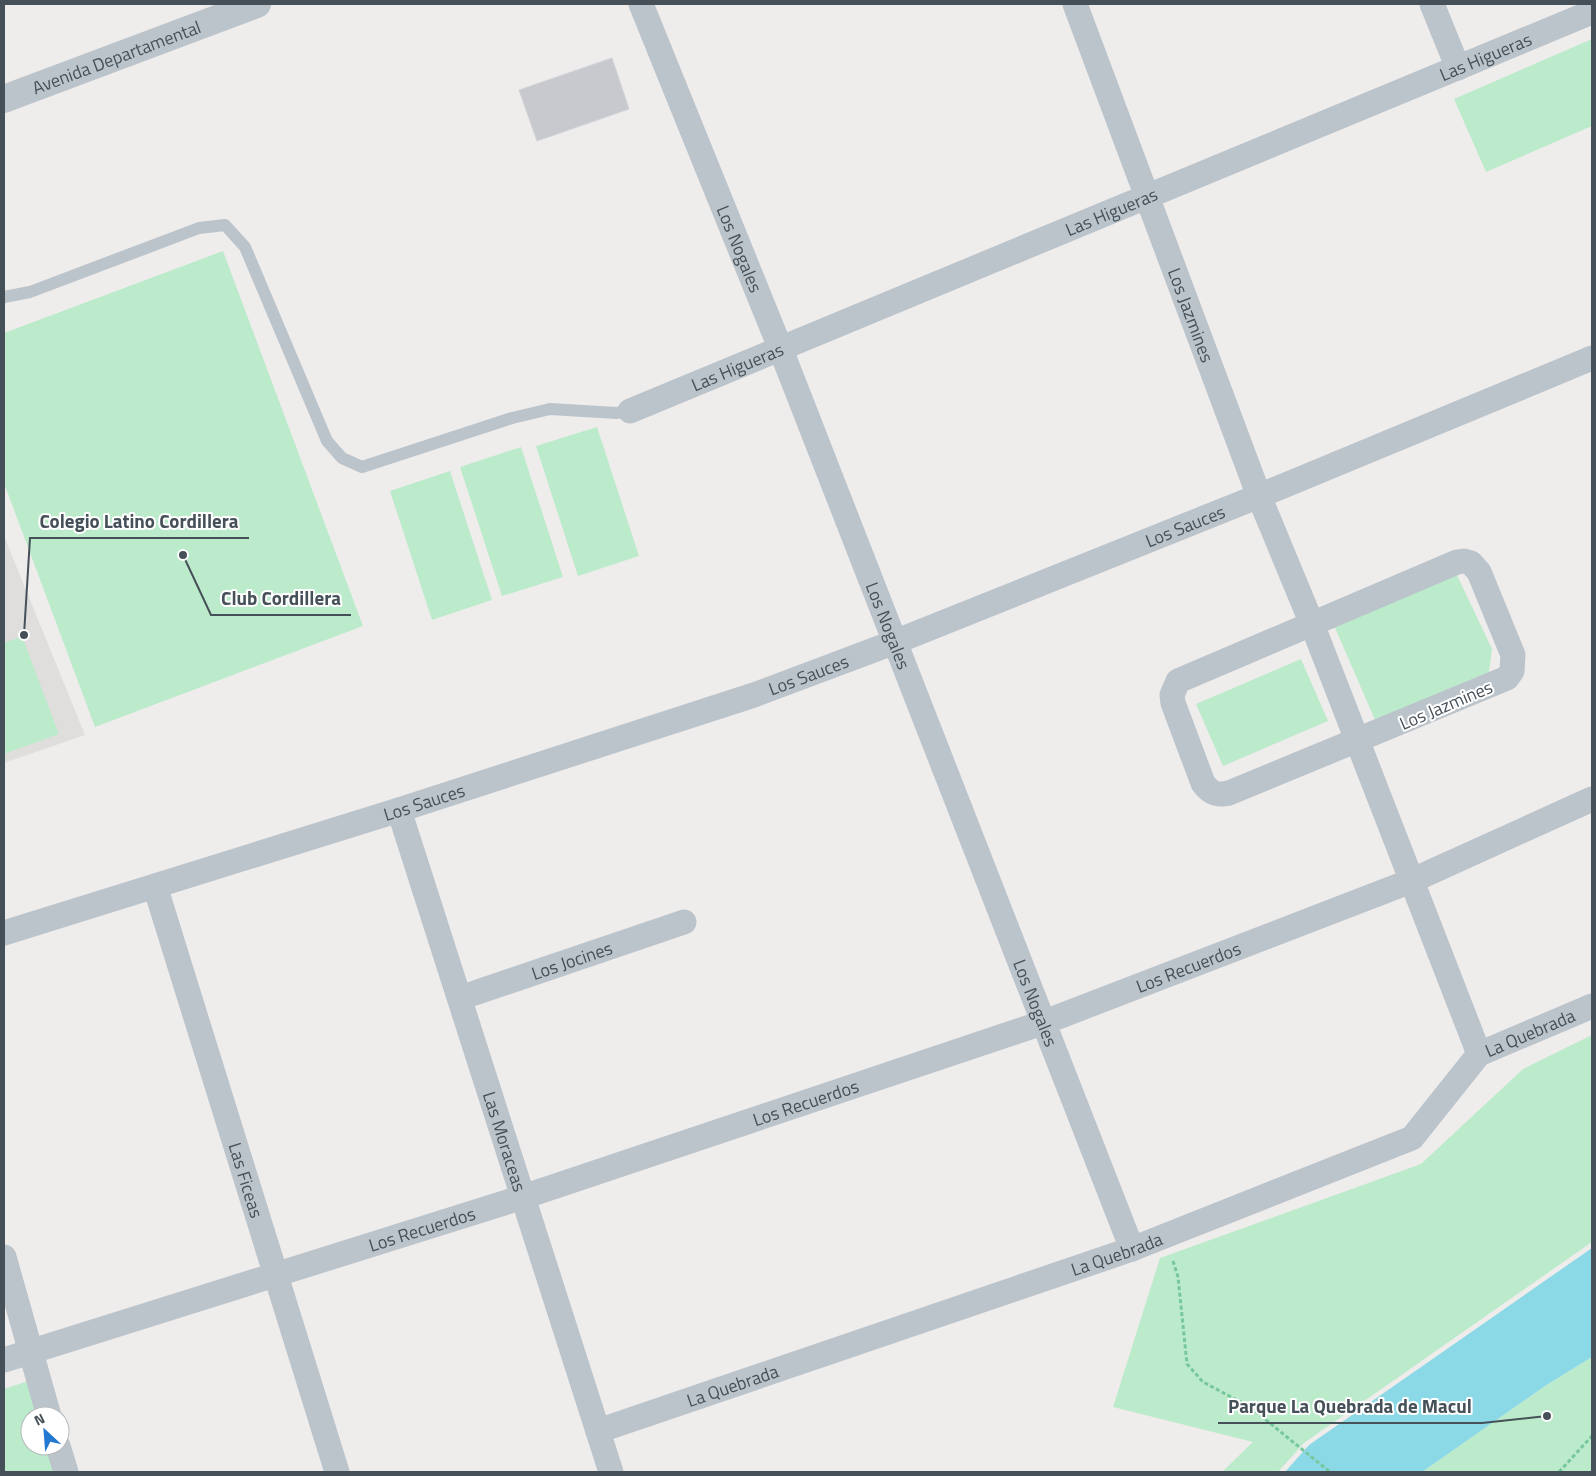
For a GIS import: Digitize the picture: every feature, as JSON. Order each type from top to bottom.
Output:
[{"type":"street","name":"Avenida Departamental","points":[[4,99],[257,4]]},
{"type":"street","name":"Los Nogales","points":[[642,4],[781,350],[1045,1022],[1132,1249]]},
{"type":"street","name":"Los Jazmines","points":[[1075,4],[1259,496],[1312,624],[1479,1054]]},
{"type":"street","points":[[1432,4],[1458,68]]},
{"type":"street","name":"Las Higueras","points":[[630,411],[781,350],[1592,12]]},
{"type":"street","name":"Los Sauces","points":[[4,933],[712,710],[895,642],[1259,496],[1592,358]]},
{"type":"street","name":"Los Jazmines","points":[[1464,561],[1471,563],[1479,572],[1514,663],[1512,671],[1507,678],[1229,793],[1214,794],[1203,783],[1173,703],[1174,687],[1184,677],[1312,624],[1456,562],[1464,561]]},
{"type":"street","name":"Los Recuerdos","points":[[4,1360],[524,1198],[1045,1022],[1411,881],[1592,799]]},
{"type":"street","name":"Las Moraceas","points":[[399,810],[611,1472]]},
{"type":"street","name":"Las Ficeas","points":[[155,886],[337,1472]]},
{"type":"street","name":"Los Jocines","points":[[460,998],[684,922]]},
{"type":"street","name":"La Quebrada","points":[[598,1431],[1132,1249],[1412,1138],[1479,1054],[1592,1006]]},
{"type":"street","points":[[4,1257],[46,1406]]},
{"type":"street","points":[[61,1456],[66,1472]]},
{"type":"lane","points":[[4,297],[30,292],[199,228],[225,225],[245,247],[327,441],[342,458],[362,467],[512,418],[550,409],[616,413],[630,411]]},
{"type":"path","points":[[1164,1236],[1178,1277],[1187,1364],[1203,1382],[1250,1407],[1269,1425],[1330,1472]]},
{"type":"path","points":[[1559,1472],[1592,1436]]},
{"type":"shaded area","points":[[4,536],[85,735],[4,763]]},
{"type":"green space","points":[[1592,39],[1592,126],[1486,172],[1454,99]]},
{"type":"green space","points":[[223,251],[363,626],[95,727],[4,483],[4,333]]},
{"type":"green space","points":[[597,427],[639,556],[578,576],[536,446]]},
{"type":"green space","points":[[521,447],[563,577],[502,596],[460,467]]},
{"type":"green space","points":[[450,471],[492,600],[432,620],[390,491]]},
{"type":"green space","points":[[1455,571],[1492,649],[1489,672],[1375,720],[1333,623]]},
{"type":"green space","points":[[22,636],[59,734],[4,754],[4,643]]},
{"type":"green space","points":[[1301,659],[1328,721],[1223,766],[1196,704]]},
{"type":"green space","points":[[1592,1035],[1592,1242],[1304,1443],[1278,1472],[1222,1472],[1253,1442],[1113,1407],[1160,1258],[1421,1164],[1523,1069]]},
{"type":"green space","points":[[1592,1357],[1592,1472],[1422,1472],[1545,1386]]},
{"type":"green space","points":[[28,1381],[35,1406],[20,1406],[20,1456],[50,1456],[55,1472],[4,1472],[4,1389]]},
{"type":"water","points":[[1592,1248],[1592,1357],[1545,1386],[1422,1472],[1285,1472],[1309,1445]]},
{"type":"building","points":[[612,58],[629,109],[537,141],[519,90]]},
{"type":"place","name":"Club Cordillera","points":[[183,555]]},
{"type":"place","name":"Colegio Latino Cordillera","points":[[24,635]]},
{"type":"place","name":"Parque La Quebrada de Macul","points":[[1547,1416]]}]
